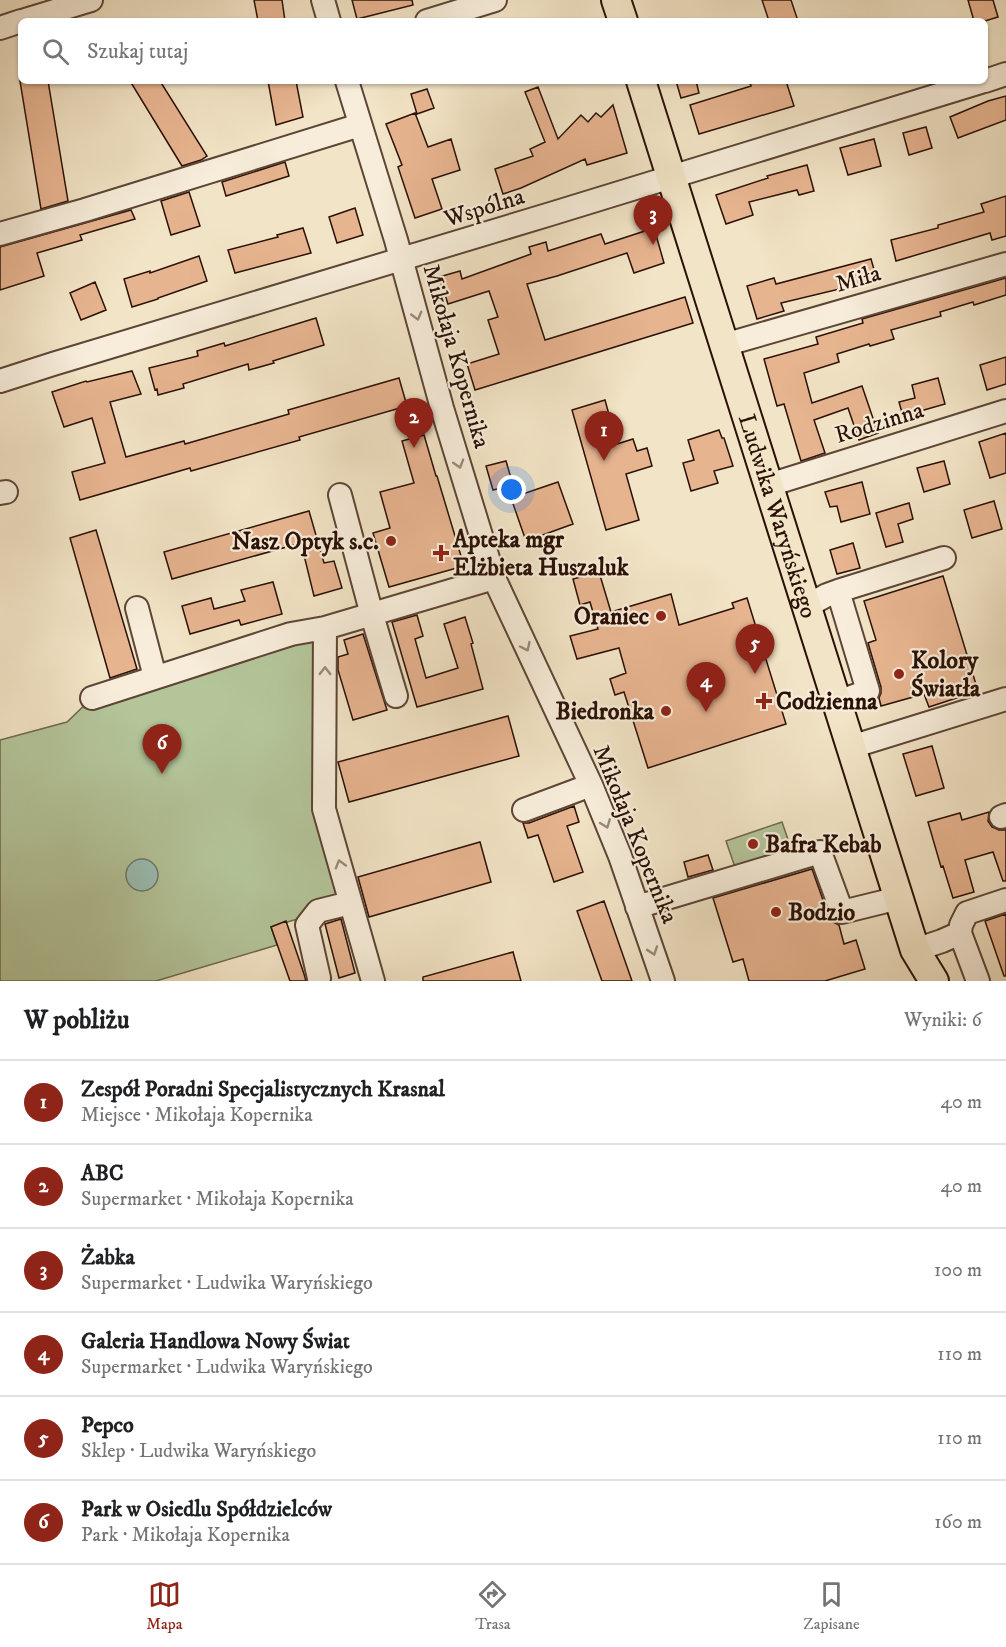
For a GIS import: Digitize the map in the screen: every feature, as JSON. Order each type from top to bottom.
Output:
[{"type":"main road","points":[[616,0],[622,18]]},
{"type":"main road","name":"Ludwika Waryńskiego","points":[[642,84],[915,950],[917,981]]},
{"type":"main road","name":"Ludwika Waryńskiego","points":[[915,950],[934,981]]},
{"type":"street","points":[[31,18],[91,0]]},
{"type":"street","points":[[323,0],[328,18]]},
{"type":"street","points":[[438,18],[495,0]]},
{"type":"street","points":[[0,28],[18,22]]},
{"type":"street","name":"Wspólna","points":[[988,80],[1006,74]]},
{"type":"street","name":"Mikołaja Kopernika","points":[[348,84],[402,260],[442,408],[494,578],[591,785],[620,856],[663,981]]},
{"type":"street","name":"Wspólna","points":[[0,381],[974,84]]},
{"type":"street","points":[[0,234],[360,125]]},
{"type":"street","name":"Miła","points":[[724,345],[1006,264]]},
{"type":"street","name":"Rodzinna","points":[[769,485],[1006,411]]},
{"type":"street","points":[[340,495],[396,696]]},
{"type":"street","points":[[807,606],[838,591],[944,558]]},
{"type":"street","points":[[92,698],[291,634],[325,628],[494,578]]},
{"type":"street","points":[[837,702],[868,691],[838,591]]},
{"type":"street","points":[[137,608],[155,677]]},
{"type":"street","points":[[325,628],[324,809],[373,981]]},
{"type":"street","points":[[851,747],[1003,695]]},
{"type":"street","points":[[524,810],[591,785]]},
{"type":"street","points":[[637,907],[820,852],[842,912],[899,898]]},
{"type":"street","points":[[978,981],[960,933],[961,925],[968,913],[1006,900]]},
{"type":"street","points":[[319,978],[307,925],[318,911],[350,903]]},
{"type":"street","points":[[915,950],[960,933]]},
{"type":"green space","points":[[325,628],[324,809],[350,903],[271,927],[277,945],[156,981],[0,981],[0,740],[67,722],[92,698]]},
{"type":"green space","points":[[782,822],[793,854],[737,873],[726,841]]},
{"type":"water","points":[[142,859],[153,864],[158,875],[153,886],[142,891],[131,886],[126,875],[131,864]]},
{"type":"building","points":[[254,0],[282,0],[285,18],[257,18]]},
{"type":"building","points":[[352,0],[412,0],[413,5],[357,18]]},
{"type":"building","points":[[762,0],[791,0],[797,18],[768,18]]},
{"type":"building","points":[[968,0],[993,0],[998,17],[988,20],[988,18],[973,18]]},
{"type":"building","points":[[20,84],[48,84],[68,201],[41,209]]},
{"type":"building","points":[[132,84],[162,84],[207,156],[182,166]]},
{"type":"building","points":[[269,84],[297,84],[303,117],[276,125]]},
{"type":"building","points":[[677,84],[697,84],[699,93],[681,98]]},
{"type":"building","points":[[750,84],[787,84],[794,106],[699,134],[690,105],[751,86]]},
{"type":"building","points":[[538,87],[558,139],[581,115],[588,122],[596,113],[601,117],[613,105],[627,153],[587,165],[585,159],[503,194],[495,169],[533,156],[530,149],[545,142],[525,92]]},
{"type":"building","points":[[427,89],[434,108],[417,114],[411,94]]},
{"type":"building","points":[[1006,96],[1006,120],[958,138],[950,117]]},
{"type":"building","points":[[415,113],[428,147],[451,139],[460,170],[432,179],[442,209],[415,218],[398,167],[402,165],[386,124]]},
{"type":"building","points":[[926,127],[932,148],[909,155],[903,133]]},
{"type":"building","points":[[874,139],[881,166],[848,175],[840,148]]},
{"type":"building","points":[[285,162],[289,176],[226,196],[222,182]]},
{"type":"building","points":[[807,165],[814,191],[799,195],[797,190],[749,202],[753,215],[726,224],[716,195],[768,178],[767,176]]},
{"type":"building","points":[[189,192],[200,226],[171,235],[161,201]]},
{"type":"building","points":[[1006,196],[1006,236],[992,240],[990,233],[896,261],[891,240],[938,228],[938,225],[984,212],[981,204]]},
{"type":"building","points":[[355,208],[363,235],[337,243],[329,217]]},
{"type":"building","points":[[131,210],[135,219],[80,235],[82,240],[37,253],[44,276],[0,290],[0,247]]},
{"type":"building","points":[[303,228],[311,253],[235,273],[228,250]]},
{"type":"building","points":[[654,228],[664,263],[634,273],[627,253],[527,284],[545,340],[685,297],[693,323],[475,390],[467,364],[499,354],[488,320],[498,317],[489,291],[448,304],[439,277],[460,271],[462,279],[531,254],[529,247],[546,242],[548,251],[601,234],[605,244]]},
{"type":"building","points":[[199,256],[207,281],[132,307],[124,279],[150,271],[150,273]]},
{"type":"building","points":[[871,259],[877,280],[781,303],[784,311],[757,319],[747,286],[774,278],[776,284]]},
{"type":"building","points":[[1006,278],[1006,295],[940,312],[941,316],[891,330],[894,339],[837,354],[839,362],[804,373],[812,403],[862,386],[878,433],[859,440],[848,408],[814,420],[825,453],[801,461],[784,404],[777,406],[764,359],[818,344],[816,337],[863,323],[862,319]]},
{"type":"building","points":[[95,282],[106,310],[81,320],[70,293]]},
{"type":"building","points":[[316,318],[324,345],[249,370],[248,364],[183,384],[184,388],[158,395],[157,389],[155,390],[149,368],[198,356],[197,351],[224,343],[225,346]]},
{"type":"building","points":[[1006,357],[1006,384],[987,390],[980,365]]},
{"type":"building","points":[[132,371],[141,394],[110,402],[126,457],[184,441],[185,444],[289,414],[288,410],[399,378],[407,406],[299,437],[300,440],[191,471],[190,468],[80,500],[72,472],[105,463],[92,418],[64,427],[52,392],[86,381]]},
{"type":"building","points":[[938,378],[945,404],[903,416],[899,402],[915,398],[912,385]]},
{"type":"building","points":[[605,400],[617,444],[633,439],[637,451],[647,448],[652,466],[626,474],[639,520],[606,530],[572,410]]},
{"type":"building","points":[[719,430],[733,466],[714,471],[718,483],[691,491],[683,463],[694,460],[688,440]]},
{"type":"building","points":[[1006,433],[1006,473],[990,478],[979,442]]},
{"type":"building","points":[[424,435],[464,566],[389,587],[373,533],[390,528],[380,492],[414,483],[402,441]]},
{"type":"building","points":[[506,461],[513,485],[493,490],[486,466]]},
{"type":"building","points":[[944,461],[950,484],[924,492],[917,468]]},
{"type":"building","points":[[558,482],[573,524],[526,541],[511,498]]},
{"type":"building","points":[[862,482],[870,514],[841,522],[837,506],[830,507],[825,492]]},
{"type":"building","points":[[994,501],[1002,529],[972,538],[964,510]]},
{"type":"building","points":[[909,503],[913,519],[898,524],[903,542],[886,547],[876,513]]},
{"type":"building","points":[[309,511],[324,563],[334,561],[342,588],[314,596],[301,543],[172,579],[164,552]]},
{"type":"building","points":[[96,530],[137,669],[110,678],[70,538]]},
{"type":"building","points":[[853,543],[860,568],[837,574],[830,550]]},
{"type":"building","points":[[599,572],[611,612],[671,594],[679,625],[734,608],[732,603],[747,598],[786,724],[648,768],[624,692],[615,695],[610,679],[626,673],[619,648],[577,659],[570,636],[598,629],[590,602],[580,605],[573,579]]},
{"type":"building","points":[[943,576],[978,691],[929,707],[924,694],[881,706],[879,698],[881,687],[868,643],[876,640],[864,601]]},
{"type":"building","points":[[273,582],[282,614],[241,625],[239,620],[190,634],[182,606],[211,598],[214,609],[245,601],[241,590]]},
{"type":"building","points":[[417,615],[423,636],[415,639],[426,678],[458,668],[444,624],[465,617],[483,689],[417,707],[392,622]]},
{"type":"building","points":[[363,634],[387,710],[353,720],[338,670],[338,657],[348,654],[344,640]]},
{"type":"building","points":[[508,716],[519,756],[349,802],[338,762]]},
{"type":"building","points":[[932,746],[944,788],[916,796],[903,754]]},
{"type":"building","points":[[574,806],[579,822],[567,826],[583,872],[554,882],[538,835],[528,838],[523,823],[529,823]]},
{"type":"building","points":[[989,812],[988,821],[992,827],[1006,830],[1006,881],[1003,881],[993,852],[965,860],[974,892],[953,898],[928,822],[960,813],[962,820]]},
{"type":"building","points":[[480,842],[491,882],[369,917],[358,877]]},
{"type":"building","points":[[708,855],[713,870],[688,877],[684,862]]},
{"type":"building","name":"Bodzio","points":[[812,869],[829,917],[839,925],[844,944],[856,940],[865,969],[825,981],[749,981],[743,959],[733,962],[713,898]]},
{"type":"building","points":[[604,901],[632,981],[602,981],[577,911]]},
{"type":"building","points":[[1006,914],[1006,976],[1004,976],[985,921]]},
{"type":"building","points":[[341,919],[355,973],[339,978],[325,924]]},
{"type":"building","points":[[286,921],[306,981],[290,981],[271,927]]},
{"type":"building","points":[[513,952],[521,981],[423,981],[423,977]]},
{"type":"place","name":"Żabka","points":[[653,245]]},
{"type":"place","name":"ABC","points":[[414,448]]},
{"type":"place","name":"Zespół Poradni Specjalistycznych Krasnal","points":[[604,461]]},
{"type":"place","name":"Nasz Optyk s.c.","points":[[391,541]]},
{"type":"place","name":"Apteka mgr Elżbieta Huszaluk","points":[[441,553]]},
{"type":"place","name":"Oraniec","points":[[661,616]]},
{"type":"place","name":"Pepco","points":[[755,674]]},
{"type":"place","name":"Kolory Światła","points":[[899,674]]},
{"type":"place","name":"Codzienna","points":[[764,701]]},
{"type":"place","name":"Biedronka","points":[[666,711]]},
{"type":"place","name":"Galeria Handlowa Nowy Świat","points":[[706,712]]},
{"type":"place","name":"Park w Osiedlu Spółdzielców","points":[[162,774]]},
{"type":"place","name":"Bafra Kebab","points":[[753,844]]},
{"type":"place","name":"Bodzio","points":[[776,912]]}]
